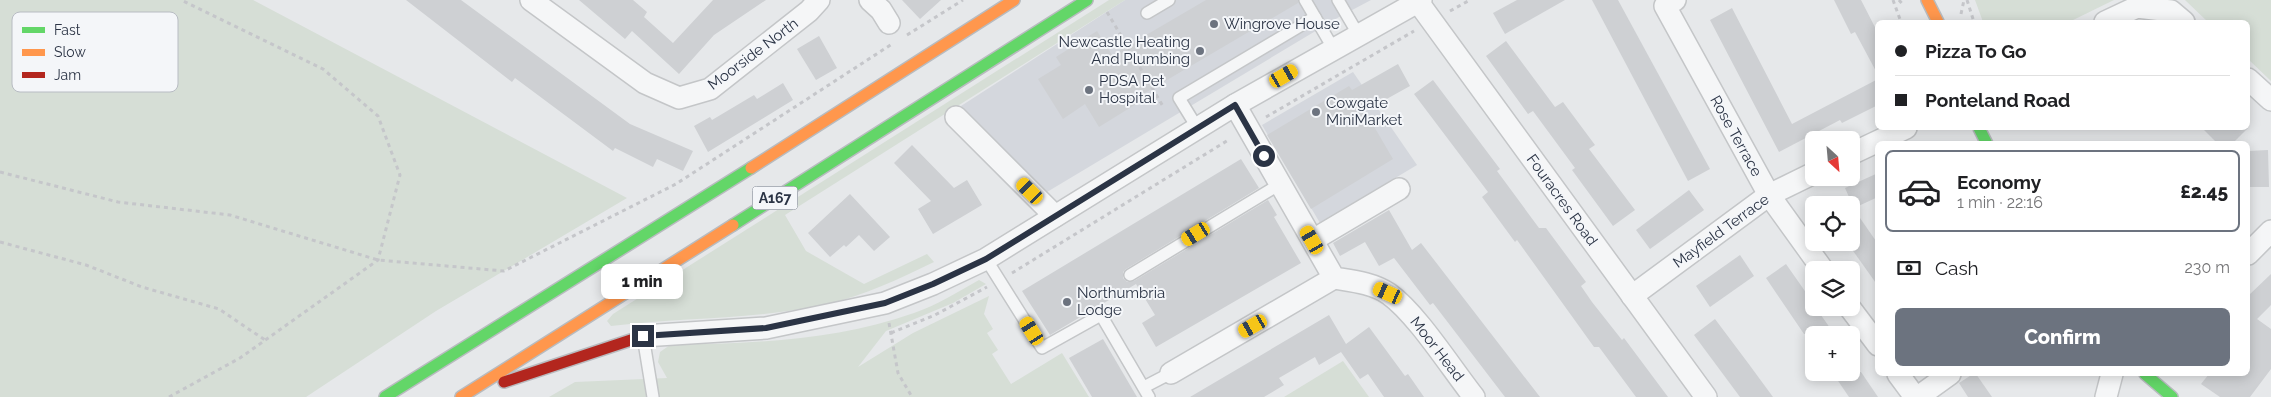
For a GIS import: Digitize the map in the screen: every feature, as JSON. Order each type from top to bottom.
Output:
[{"type":"highway","name":"A167","points":[[385,397],[670,220],[1014,0]]},
{"type":"highway","name":"A167","points":[[462,397],[1087,0]]},
{"type":"highway","points":[[1927,0],[1935,11]]},
{"type":"highway","points":[[462,397],[643,336]]},
{"type":"highway","points":[[2147,376],[2167,397]]},
{"type":"street","name":"Moorside North","points":[[532,0],[646,83],[679,98],[710,89],[810,11],[819,0]]},
{"type":"street","points":[[870,0],[881,10],[896,30]]},
{"type":"street","name":"Rose Terrace","points":[[1675,0],[1664,6],[1769,195],[1817,261]]},
{"type":"street","points":[[643,336],[766,328],[885,303],[933,284],[986,259],[1055,216],[1194,122],[1235,105],[1419,1]]},
{"type":"street","name":"Fouracres Road","points":[[1419,1],[1706,397]]},
{"type":"street","points":[[2109,20],[2137,7],[2171,11],[2182,20]]},
{"type":"street","points":[[2250,81],[2271,100]]},
{"type":"street","points":[[1171,373],[1334,278],[1235,105]]},
{"type":"street","points":[[956,117],[1055,216]]},
{"type":"street","points":[[1878,141],[1902,130]]},
{"type":"street","points":[[1860,150],[1875,143]]},
{"type":"street","name":"Mayfield Terrace","points":[[1632,296],[1769,195],[1805,177]]},
{"type":"street","points":[[1312,240],[1399,189]]},
{"type":"street","points":[[2250,252],[2271,231]]},
{"type":"street","name":"Moor Head","points":[[1334,278],[1363,282],[1388,293],[1407,311],[1474,397]]},
{"type":"street","points":[[1856,316],[1875,341]]},
{"type":"street","points":[[1900,376],[1916,397],[1947,376]]},
{"type":"street","points":[[2106,397],[2111,376]]},
{"type":"lane","points":[[1147,13],[1169,0]]},
{"type":"lane","points":[[1305,0],[1333,48]]},
{"type":"lane","points":[[1338,0],[1358,34]]},
{"type":"lane","points":[[1194,122],[1179,98],[1315,17]]},
{"type":"lane","points":[[1130,275],[1280,184]]},
{"type":"lane","points":[[986,259],[1042,348],[1101,315],[1146,392],[1171,373]]},
{"type":"lane","points":[[643,336],[653,397]]},
{"type":"path","points":[[169,397],[240,358],[378,260],[400,175],[378,116],[323,69],[181,0]]},
{"type":"path","points":[[0,172],[118,202],[230,215],[378,260],[504,271],[676,184],[896,30],[963,0]]},
{"type":"path","points":[[912,397],[898,373],[891,333],[935,315],[999,281],[1248,128],[1470,0]]},
{"type":"path","points":[[1893,0],[1900,20]]},
{"type":"path","points":[[1961,18],[1966,0]]},
{"type":"path","points":[[1966,0],[1973,20]]},
{"type":"path","points":[[1107,11],[1174,124],[1194,122]]},
{"type":"path","points":[[0,242],[86,265],[142,287],[219,309],[265,340]]},
{"type":"shaded area","points":[[0,0],[253,0],[627,198],[436,311],[306,397],[0,397]]},
{"type":"shaded area","points":[[1109,0],[1125,0],[785,215],[806,251],[864,284],[927,254],[934,262],[855,296],[801,309],[747,316],[611,326],[607,321],[613,314]]},
{"type":"shaded area","points":[[1125,0],[1371,0],[1339,17],[1047,192],[961,106]]},
{"type":"shaded area","points":[[1975,0],[2114,0],[2073,20],[1982,20]]},
{"type":"shaded area","points":[[2185,0],[2271,0],[2271,81],[2250,61],[2250,20],[2206,20]]},
{"type":"shaded area","points":[[1353,72],[1417,165],[1320,223],[1262,125]]},
{"type":"shaded area","points":[[979,280],[986,284],[953,303],[886,331],[858,367],[913,333],[989,296],[984,314],[993,329],[987,333],[998,350],[992,354],[1011,384],[1062,353],[1089,397],[549,397],[575,382],[667,378],[658,362],[660,352],[670,345],[794,339],[854,330],[923,310]]},
{"type":"shaded area","points":[[1343,361],[1369,397],[1284,397]]},
{"type":"building","points":[[406,0],[461,0],[630,124],[693,151],[683,171],[657,159],[653,167],[615,148],[613,151],[515,78],[512,82]]},
{"type":"building","points":[[579,0],[633,0],[647,12],[644,17],[673,43],[713,0],[766,0],[714,35],[679,74],[632,31],[625,39]]},
{"type":"building","points":[[902,0],[941,0],[920,19]]},
{"type":"building","points":[[1206,0],[1298,0],[1298,3],[1138,97],[1141,101],[1099,127],[1085,104],[1063,119],[1038,79],[1061,65],[1056,57],[1097,31],[1112,55]]},
{"type":"building","points":[[1517,0],[1565,0],[1505,34],[1493,13]]},
{"type":"building","points":[[1592,0],[1618,0],[1710,169],[1688,181]]},
{"type":"building","points":[[1834,0],[1861,0],[1875,27],[1875,69],[1855,32],[1851,34]]},
{"type":"building","points":[[1732,8],[1792,124],[1875,81],[1875,106],[1842,123],[1840,120],[1819,131],[1805,131],[1805,138],[1779,152],[1710,20]]},
{"type":"building","points":[[819,36],[837,68],[816,80],[797,49]]},
{"type":"building","points":[[1506,41],[1555,107],[1563,102],[1595,145],[1589,149],[1635,210],[1613,226],[1572,170],[1575,168],[1533,111],[1528,114],[1486,56]]},
{"type":"building","points":[[1398,64],[1410,86],[1365,111],[1393,159],[1311,209],[1267,135],[1349,86],[1352,90]]},
{"type":"building","points":[[1433,80],[1500,169],[1497,171],[1539,228],[1546,228],[1586,282],[1581,286],[1592,302],[1622,340],[1624,338],[1668,397],[1636,397],[1599,347],[1594,347],[1517,240],[1515,242],[1482,197],[1488,192],[1414,94]]},
{"type":"building","points":[[783,83],[793,100],[708,152],[694,126],[710,117],[712,120],[754,95],[757,99]]},
{"type":"building","points":[[2204,130],[2246,130],[2235,141],[2215,141]]},
{"type":"building","points":[[912,145],[954,188],[967,180],[982,205],[933,234],[918,209],[931,201],[894,163]]},
{"type":"building","points":[[2268,150],[2269,187],[2250,187],[2250,151]]},
{"type":"building","points":[[1241,159],[1259,188],[1126,269],[1123,272],[1123,278],[1127,282],[1134,281],[1268,200],[1277,215],[1274,217],[1301,263],[1156,347],[1142,323],[1155,315],[1136,284],[1050,335],[1022,291]]},
{"type":"building","points":[[1875,174],[1875,198],[1860,205],[1860,196],[1849,196],[1845,188],[1860,186],[1860,181]]},
{"type":"building","points":[[1689,190],[1704,210],[1650,249],[1636,230]]},
{"type":"building","points":[[850,194],[890,237],[874,251],[859,235],[846,247],[844,245],[830,257],[808,233]]},
{"type":"building","points":[[1389,210],[1412,250],[1421,243],[1540,397],[1505,397],[1433,303],[1430,305],[1394,258],[1379,266],[1365,242],[1340,256],[1333,243]]},
{"type":"building","points":[[1860,218],[1875,240],[1875,282],[1853,251],[1860,251]]},
{"type":"building","points":[[1740,255],[1754,276],[1710,307],[1696,286]]},
{"type":"building","points":[[1786,264],[1805,291],[1805,316],[1822,316],[1829,326],[1805,326],[1804,334],[1766,278]]},
{"type":"building","points":[[2271,274],[2271,305],[2257,319],[2271,329],[2271,369],[2250,397],[2220,397],[2201,384],[2207,376],[2250,376],[2250,294]]},
{"type":"building","points":[[1329,315],[1346,344],[1369,327],[1405,376],[1408,374],[1424,397],[1384,397],[1368,374],[1360,379],[1341,352],[1319,365],[1315,357],[1279,378],[1284,385],[1264,397],[1190,397]]},
{"type":"building","points":[[1715,319],[1773,397],[1740,397],[1694,335]]},
{"type":"building","points":[[1103,339],[1137,397],[1092,397],[1069,358]]},
{"type":"building","points":[[1861,372],[1878,397],[1849,397],[1838,381],[1860,381]]},
{"type":"building","points":[[1970,376],[1977,376],[1992,397],[1968,397],[1959,383]]},
{"type":"traffic: fast","points":[[733,225],[1087,0]]},
{"type":"traffic: fast","points":[[1980,130],[1986,141]]},
{"type":"traffic: fast","points":[[385,397],[751,168]]},
{"type":"traffic: fast","points":[[2147,376],[2172,397]]},
{"type":"traffic: slow","points":[[751,168],[1014,0]]},
{"type":"traffic: slow","points":[[1927,0],[1937,20]]},
{"type":"traffic: slow","points":[[461,397],[733,225]]},
{"type":"traffic: jam","points":[[504,382],[643,336]]},
{"type":"place","name":"Wingrove House","points":[[1214,24]]},
{"type":"place","name":"Newcastle Heating And Plumbing","points":[[1200,51]]},
{"type":"place","name":"PDSA Pet Hospital","points":[[1089,90]]},
{"type":"place","name":"Cowgate MiniMarket","points":[[1316,112]]},
{"type":"place","name":"Northumbria Lodge","points":[[1067,302]]},
{"type":"route","points":[[643,336],[766,328],[885,303],[933,284],[986,259],[1235,105],[1264,156]]}]
